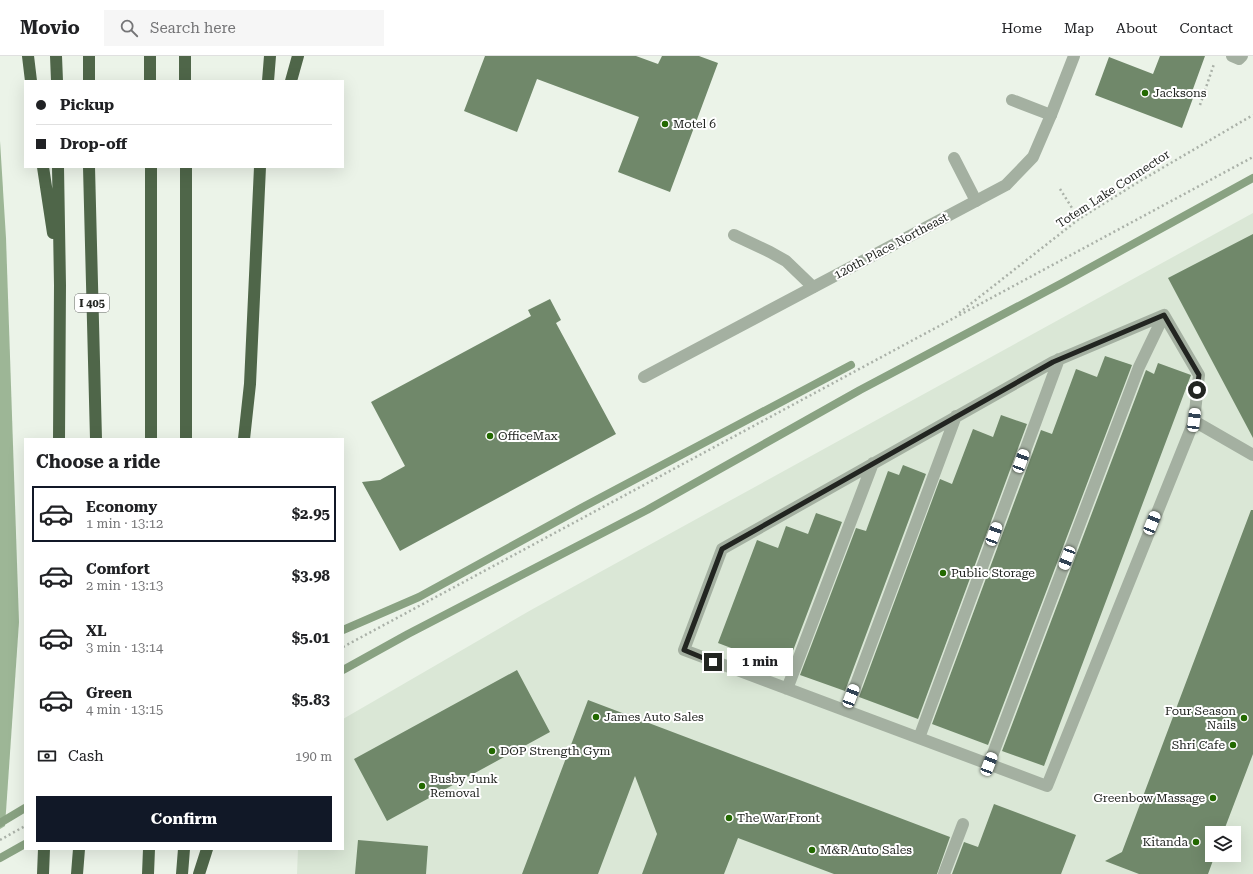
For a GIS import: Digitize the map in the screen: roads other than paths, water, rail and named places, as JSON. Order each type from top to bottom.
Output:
[{"type":"highway","points":[[28,56],[31,80]]},
{"type":"highway","points":[[56,56],[56,80]]},
{"type":"highway","points":[[89,56],[89,80]]},
{"type":"highway","points":[[150,56],[150,80]]},
{"type":"highway","points":[[185,56],[185,80]]},
{"type":"highway","points":[[268,80],[270,56]]},
{"type":"highway","points":[[291,80],[298,56]]},
{"type":"highway","points":[[43,168],[60,285]]},
{"type":"highway","name":"I 405","points":[[58,168],[60,285],[59,438]]},
{"type":"highway","name":"I 405","points":[[89,168],[96,438]]},
{"type":"highway","points":[[151,168],[151,438]]},
{"type":"highway","points":[[186,168],[186,438]]},
{"type":"highway","points":[[244,438],[250,384],[260,168]]},
{"type":"highway","points":[[259,187],[265,168]]},
{"type":"highway","points":[[43,874],[44,850]]},
{"type":"highway","points":[[77,874],[79,850]]},
{"type":"highway","points":[[182,874],[184,850]]},
{"type":"highway","points":[[198,874],[207,850]]},
{"type":"highway","points":[[148,874],[149,854]]},
{"type":"street","name":"120th Place Northeast","points":[[644,377],[1006,185],[1033,157],[1074,56]]},
{"type":"street","points":[[1232,56],[1239,59],[1242,56]]},
{"type":"street","points":[[1012,100],[1051,115]]},
{"type":"street","points":[[954,158],[976,201]]},
{"type":"street","points":[[734,235],[786,261],[813,287]]},
{"type":"street","points":[[1164,315],[1199,375],[1194,420],[1047,786],[684,650],[722,549],[1059,359],[1164,315]]},
{"type":"street","points":[[989,764],[1139,367],[1164,315]]},
{"type":"street","points":[[919,738],[1059,359]]},
{"type":"street","points":[[846,711],[956,416]]},
{"type":"street","points":[[1194,420],[1253,455]]},
{"type":"street","points":[[787,689],[873,464]]},
{"type":"street","points":[[944,874],[963,824]]},
{"type":"waterway","points":[[344,669],[408,634],[647,510],[860,390],[1064,282],[1253,178]]},
{"type":"waterway","points":[[344,630],[419,597],[583,507],[851,365]]},
{"type":"waterway","points":[[0,823],[24,809]]},
{"type":"waterway","points":[[0,858],[24,845]]},
{"type":"place","name":"Jacksons","points":[[1145,93]]},
{"type":"place","name":"Motel 6","points":[[665,124]]},
{"type":"place","name":"OfficeMax","points":[[490,436]]},
{"type":"place","name":"Public Storage","points":[[943,573]]},
{"type":"place","name":"James Auto Sales","points":[[596,717]]},
{"type":"place","name":"Four Season Nails","points":[[1244,718]]},
{"type":"place","name":"Shri Cafe","points":[[1233,745]]},
{"type":"place","name":"DOP Strength Gym","points":[[492,751]]},
{"type":"place","name":"Busby Junk Removal","points":[[422,786]]},
{"type":"place","name":"Greenbow Massage","points":[[1213,798]]},
{"type":"place","name":"The War Front","points":[[729,818]]},
{"type":"place","name":"Kitanda","points":[[1196,842]]},
{"type":"place","name":"M&R Auto Sales","points":[[812,850]]}]
